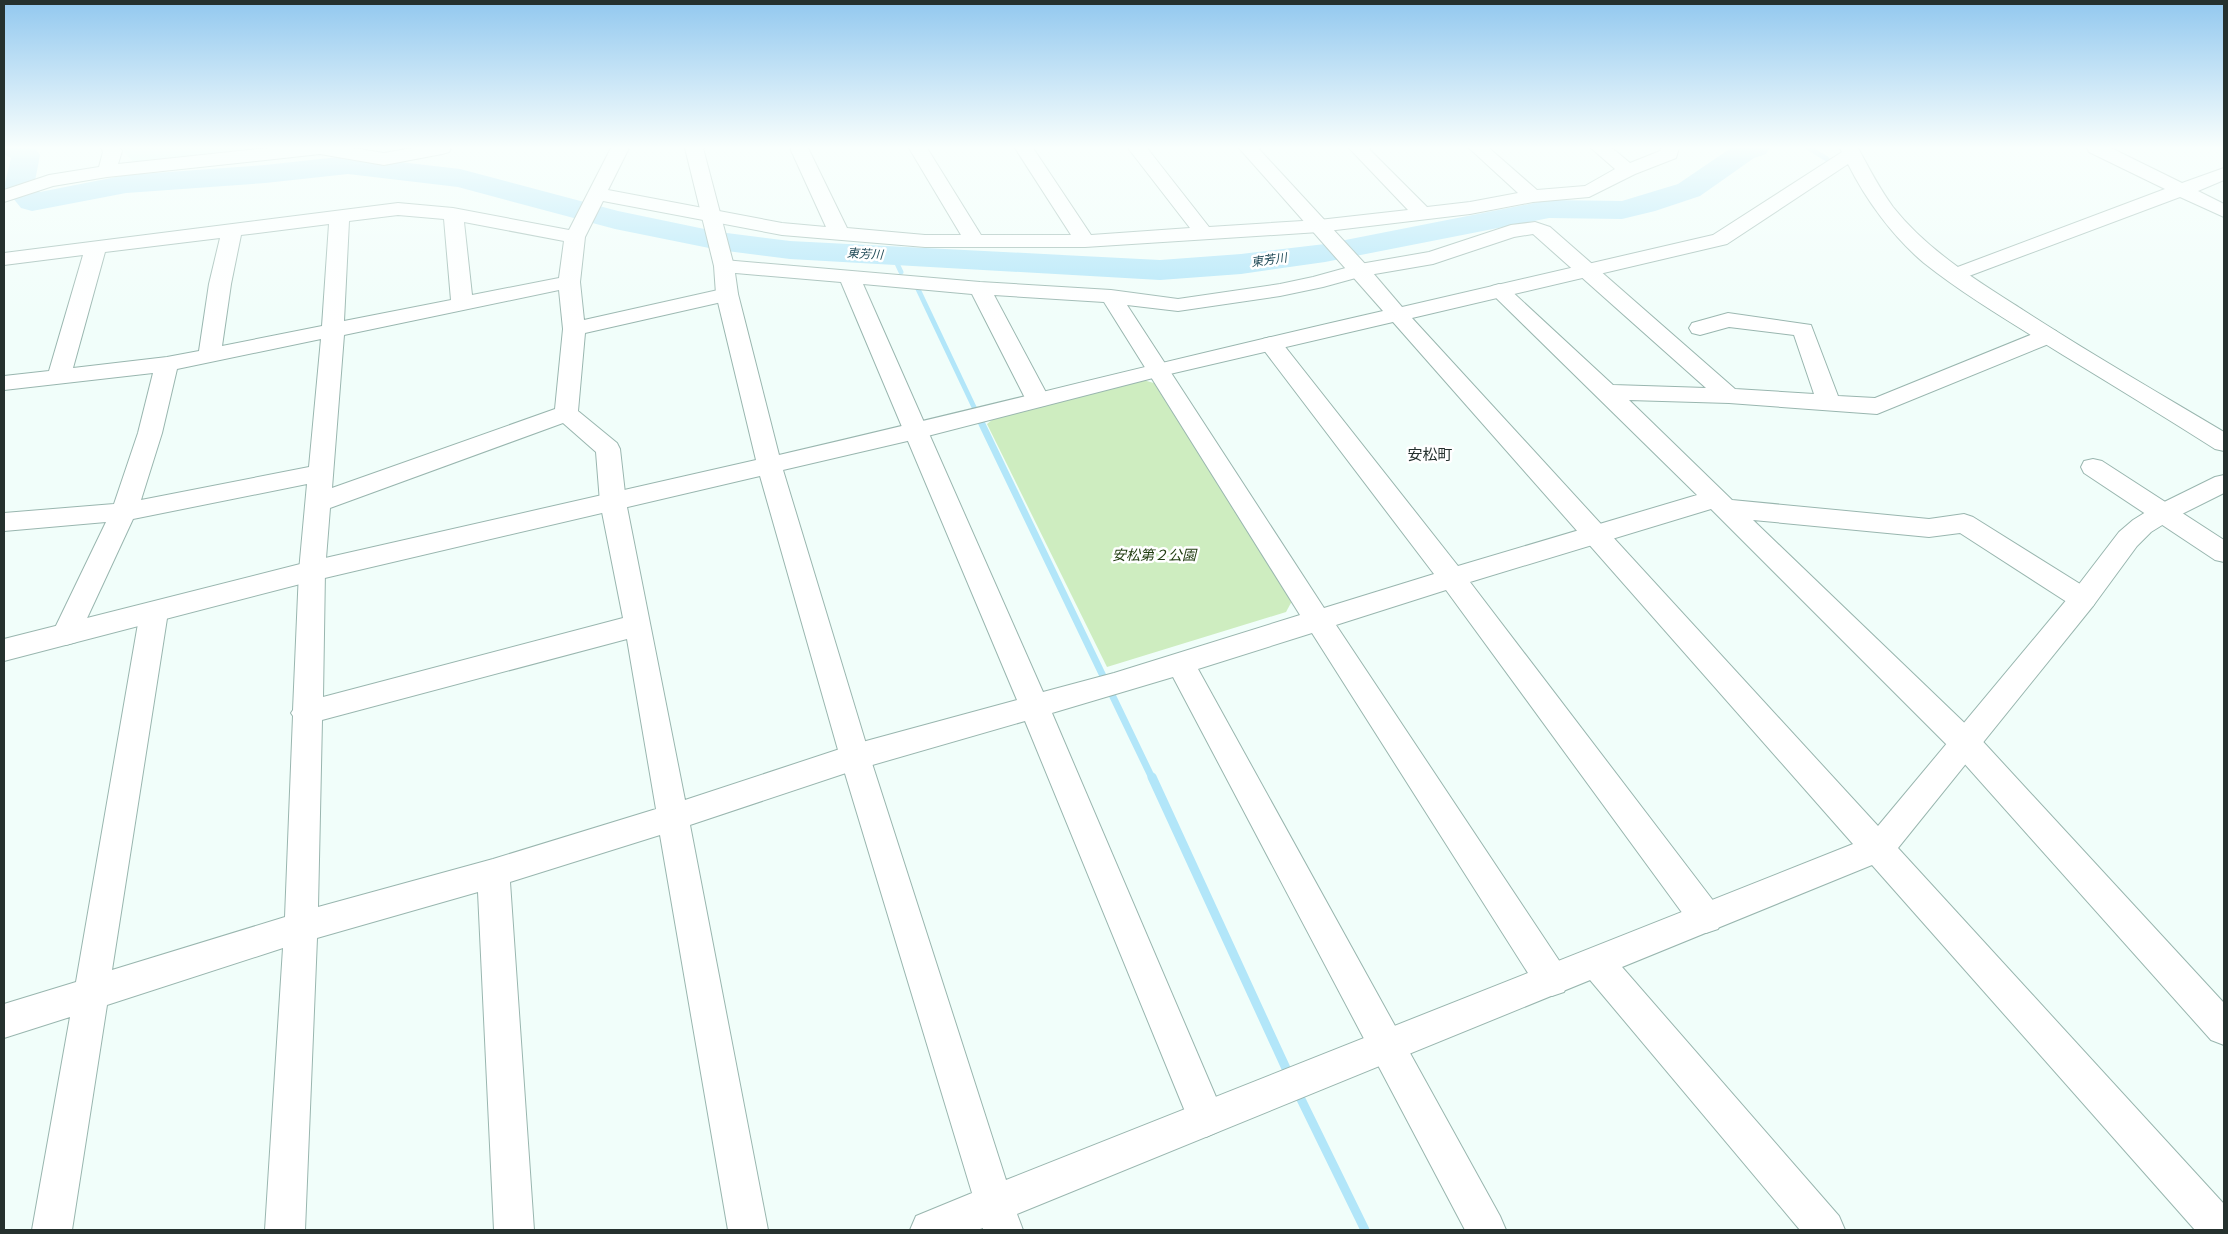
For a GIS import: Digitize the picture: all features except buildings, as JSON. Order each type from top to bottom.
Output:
[{"type":"street","points":[[566,413],[574,329],[569,282],[575,236],[591,206]]},
{"type":"street","points":[[657,206],[782,229],[925,240],[975,241],[1085,241],[1203,232],[1321,227],[1483,206]]},
{"type":"street","points":[[708,206],[724,266],[727,294],[770,465],[856,757],[1000,1217]]},
{"type":"street","points":[[826,206],[839,233]]},
{"type":"street","points":[[953,206],[975,241]]},
{"type":"street","points":[[1062,206],[1085,241]]},
{"type":"street","points":[[1182,206],[1203,232]]},
{"type":"street","points":[[1301,206],[2221,1230]]},
{"type":"street","points":[[1415,206],[1422,213]]},
{"type":"street","points":[[4,650],[312,571],[916,431],[1157,370],[1585,269],[1720,240],[1773,206]]},
{"type":"street","points":[[1883,206],[1930,256],[1954,275],[2048,336],[2224,443]]},
{"type":"street","points":[[1954,275],[2139,206]]},
{"type":"street","points":[[4,259],[398,208],[453,214],[575,236]]},
{"type":"street","points":[[453,214],[462,303]]},
{"type":"street","points":[[285,1230],[301,927],[306,713],[312,571],[319,473],[333,330],[340,216]]},
{"type":"street","points":[[724,266],[980,288],[1111,296],[1178,305],[1316,283],[1356,266],[1433,258],[1511,231],[1535,228],[1543,231],[1730,396]]},
{"type":"street","points":[[209,355],[220,284],[232,229]]},
{"type":"street","points":[[59,377],[96,247]]},
{"type":"street","points":[[849,277],[1034,706],[1206,1118]]},
{"type":"street","points":[[4,383],[167,364],[569,282]]},
{"type":"street","points":[[980,288],[1038,400]]},
{"type":"street","points":[[1498,290],[1607,392],[1965,744],[2224,1028]]},
{"type":"street","points":[[574,329],[727,294]]},
{"type":"street","points":[[1111,296],[1318,620],[1552,980]]},
{"type":"street","points":[[1700,328],[1728,320],[1803,330],[1829,403]]},
{"type":"street","points":[[1607,392],[1730,396],[1877,406],[2048,336]]},
{"type":"street","points":[[1271,344],[1452,578],[1706,918]]},
{"type":"street","points":[[66,634],[124,512],[150,433],[167,364]]},
{"type":"street","points":[[566,413],[608,449],[613,502],[638,625],[748,1230]]},
{"type":"street","points":[[317,503],[566,413]]},
{"type":"street","points":[[2093,467],[2224,553]]},
{"type":"street","points":[[4,522],[124,512],[319,473]]},
{"type":"street","points":[[930,1230],[1000,1217],[1206,1118],[1552,980],[1597,964],[1878,848],[2083,599],[2128,539],[2142,526],[2163,513],[2224,483]]},
{"type":"street","points":[[4,1021],[301,927],[493,873],[672,818],[856,757],[1180,664],[1452,578],[1596,536],[1720,504],[1929,528],[1964,523],[2083,599]]},
{"type":"street","points":[[52,1230],[89,995],[154,612]]},
{"type":"street","points":[[306,713],[638,625]]},
{"type":"street","points":[[1180,664],[1486,1230]]},
{"type":"street","points":[[493,873],[514,1230]]},
{"type":"street","points":[[1597,964],[1825,1230]]},
{"type":"green space","name":"安松第２公園","points":[[1143,380],[1154,383],[1292,601],[1286,612],[1107,667],[987,424],[997,416]]},
{"type":"waterway","name":"東芳川","points":[[562,206],[615,220],[719,241],[790,250],[1160,270],[1241,264],[1325,253],[1549,209],[1622,210],[1641,206]]},
{"type":"waterway","points":[[894,257],[901,272]]},
{"type":"waterway","points":[[917,287],[982,424]]},
{"type":"waterway","points":[[981,422],[1152,778]]},
{"type":"waterway","points":[[1152,777],[1290,1077]]},
{"type":"waterway","points":[[1297,1091],[1365,1230]]},
{"type":"district","name":"安松町","points":[[1430,455]]}]
